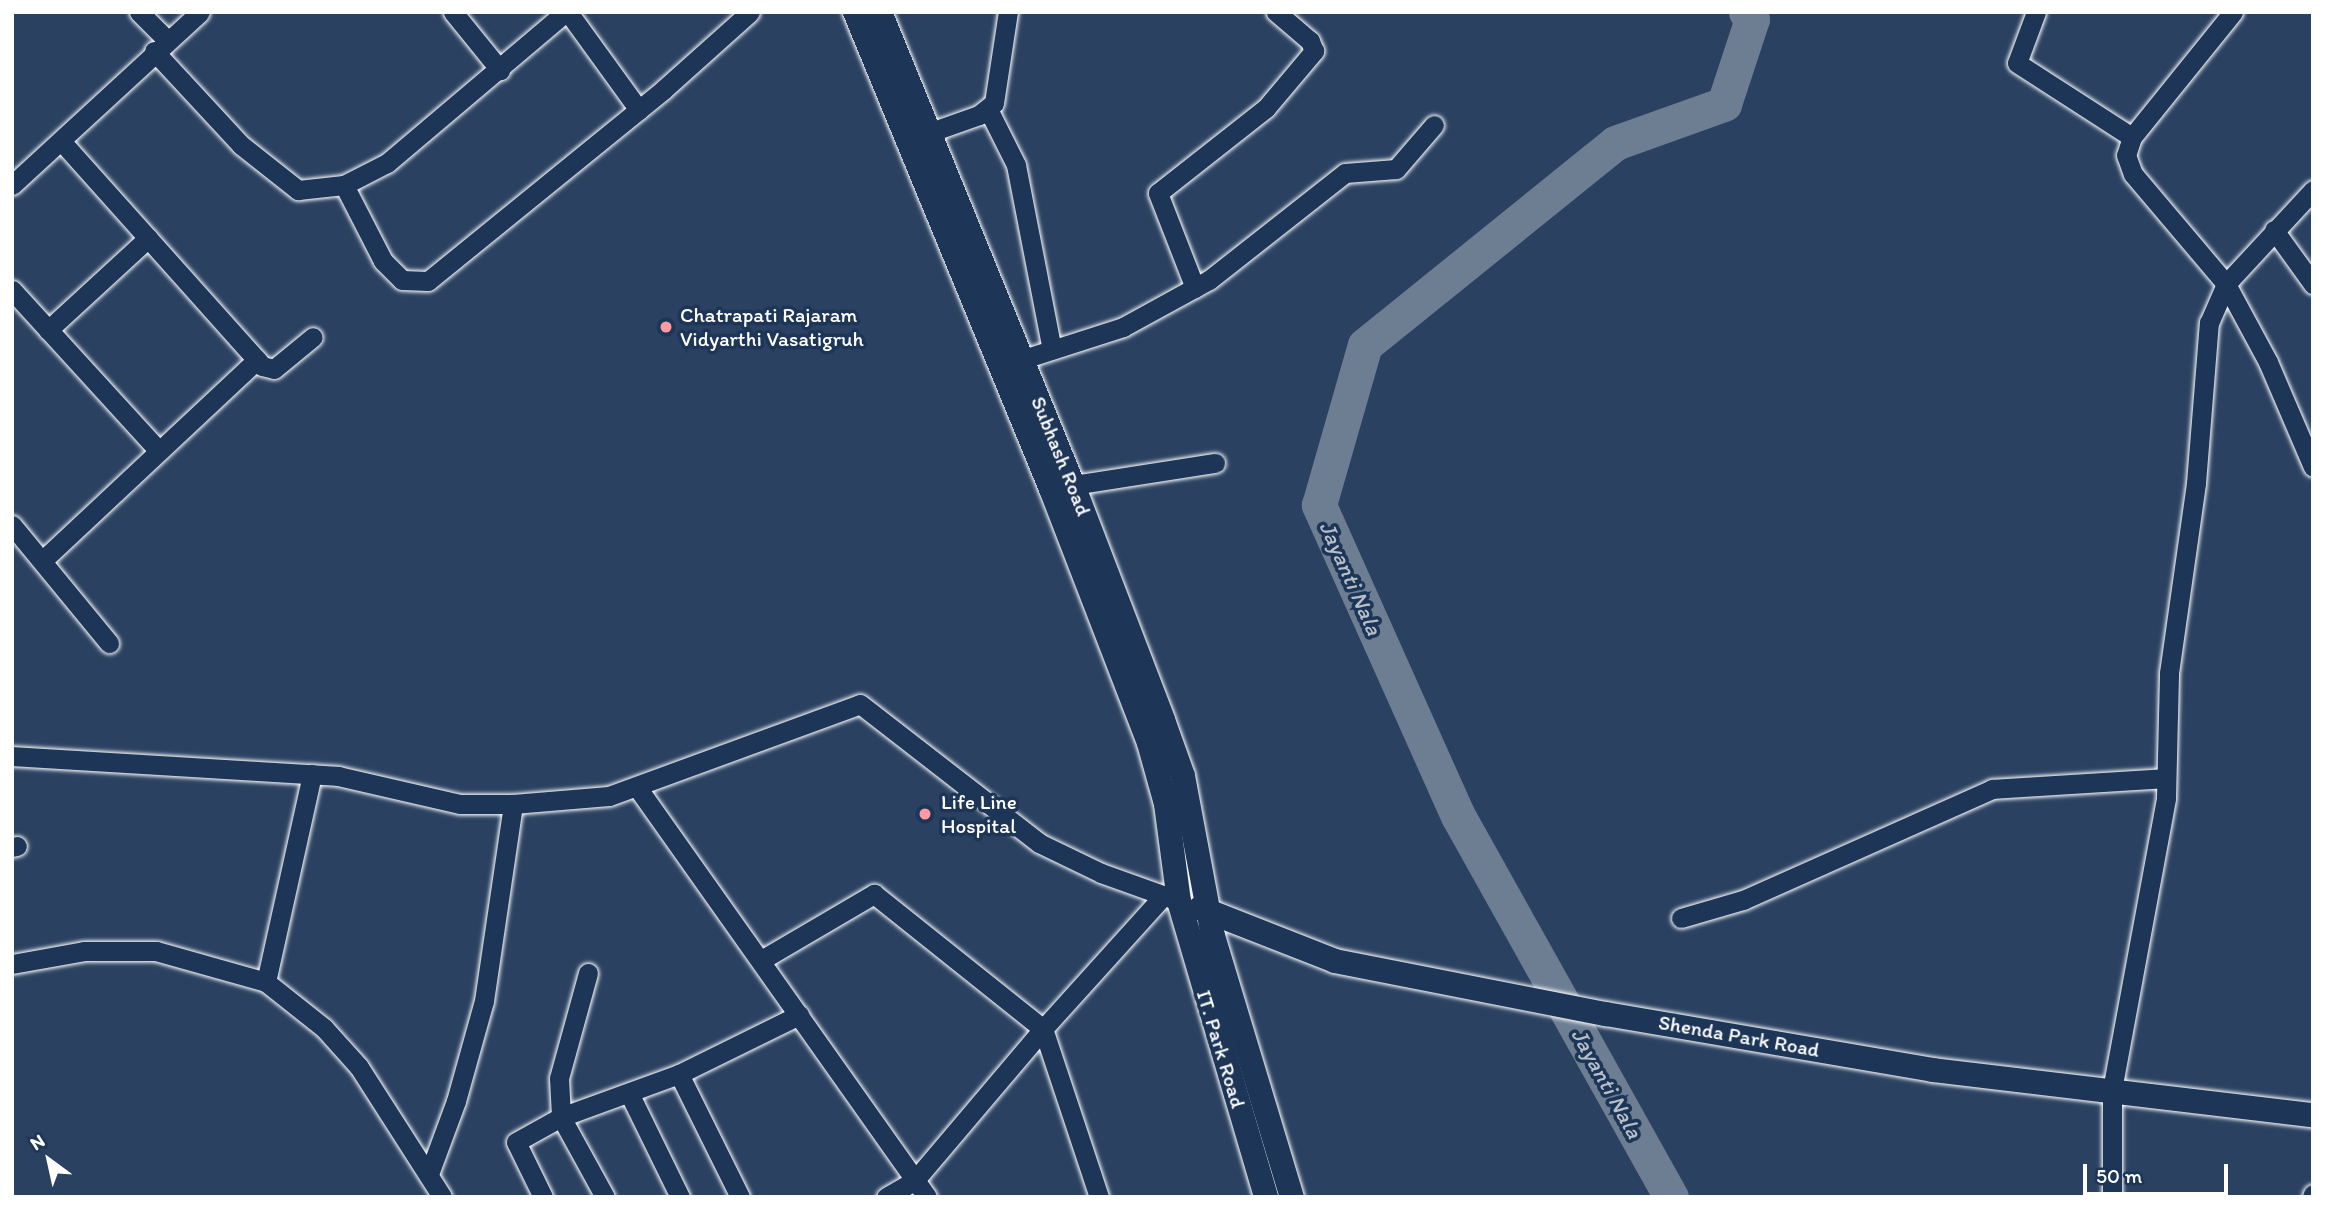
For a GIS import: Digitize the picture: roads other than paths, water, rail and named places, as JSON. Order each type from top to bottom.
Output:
[{"type":"main road","name":"Subhash Road","points":[[855,12],[916,122],[1021,359],[1149,743],[1166,804],[1171,899]]},
{"type":"main road","name":"Subhash Road","points":[[880,12],[998,368],[1062,487],[1183,776],[1209,911]]},
{"type":"main road","name":"Shenda Park Road","points":[[1171,899],[1209,911],[1243,928],[1335,961],[1548,1003],[1933,1070],[2313,1115]]},
{"type":"main road","name":"IT. Park Road","points":[[1171,899],[1266,1197]]},
{"type":"main road","name":"IT. Park Road","points":[[1209,911],[1292,1197]]},
{"type":"street","points":[[139,12],[161,46],[240,145],[298,190],[344,185],[387,163],[500,71],[567,12],[639,110]]},
{"type":"street","points":[[12,185],[62,142],[200,12]]},
{"type":"street","points":[[453,12],[500,71]]},
{"type":"street","points":[[344,185],[383,261],[402,280],[428,281],[639,110],[750,12]]},
{"type":"street","points":[[916,122],[988,109],[994,103],[1008,12]]},
{"type":"street","points":[[1195,288],[1158,193],[1266,108],[1314,51],[1310,41],[1276,12]]},
{"type":"street","points":[[2036,12],[2017,63],[2132,137]]},
{"type":"street","points":[[2233,12],[2132,137],[2126,155],[2133,174],[2226,284],[2268,362],[2313,467]]},
{"type":"street","points":[[988,109],[1016,165],[1052,350]]},
{"type":"street","points":[[998,368],[1122,327],[1195,288],[1252,251],[1345,173],[1396,169],[1434,125]]},
{"type":"street","points":[[62,142],[268,371],[313,337]]},
{"type":"street","points":[[2112,1197],[2112,1090],[2155,874],[2166,778],[2169,673],[2196,483],[2209,323],[2226,284],[2313,190]]},
{"type":"street","points":[[2274,230],[2313,284]]},
{"type":"street","points":[[48,330],[148,238]]},
{"type":"street","points":[[12,290],[159,451]]},
{"type":"street","points":[[43,560],[257,360]]},
{"type":"street","points":[[1062,487],[1215,463]]},
{"type":"street","points":[[12,525],[109,643]]},
{"type":"street","points":[[12,756],[338,776],[460,804],[513,804],[609,796],[860,704],[1039,843],[1171,899],[1044,1029],[914,1181],[886,1197]]},
{"type":"street","points":[[266,982],[312,774]]},
{"type":"street","points":[[1681,918],[1743,900],[1992,789],[2166,778]]},
{"type":"street","points":[[637,787],[763,959],[799,1015],[927,1197]]},
{"type":"street","points":[[429,1174],[460,1092],[484,1001],[513,804]]},
{"type":"street","points":[[763,959],[874,894],[1044,1029],[1099,1197]]},
{"type":"street","points":[[12,964],[84,951],[156,951],[266,982],[324,1028],[359,1067],[442,1197]]},
{"type":"street","points":[[588,973],[559,1077],[561,1116],[605,1197]]},
{"type":"street","points":[[543,1197],[516,1142],[561,1116],[629,1095],[679,1074],[799,1015]]},
{"type":"street","points":[[679,1074],[740,1197]]},
{"type":"street","points":[[629,1095],[680,1197]]},
{"type":"waterway","name":"Jayanti Nala","points":[[1671,1197],[1458,816],[1319,505],[1365,345],[1615,143],[1724,104],[1752,19],[1746,12]]},
{"type":"place","name":"Chatrapati Rajaram Vidyarthi Vasatigruh","points":[[666,327]]},
{"type":"place","name":"Life Line Hospital","points":[[925,814]]}]
